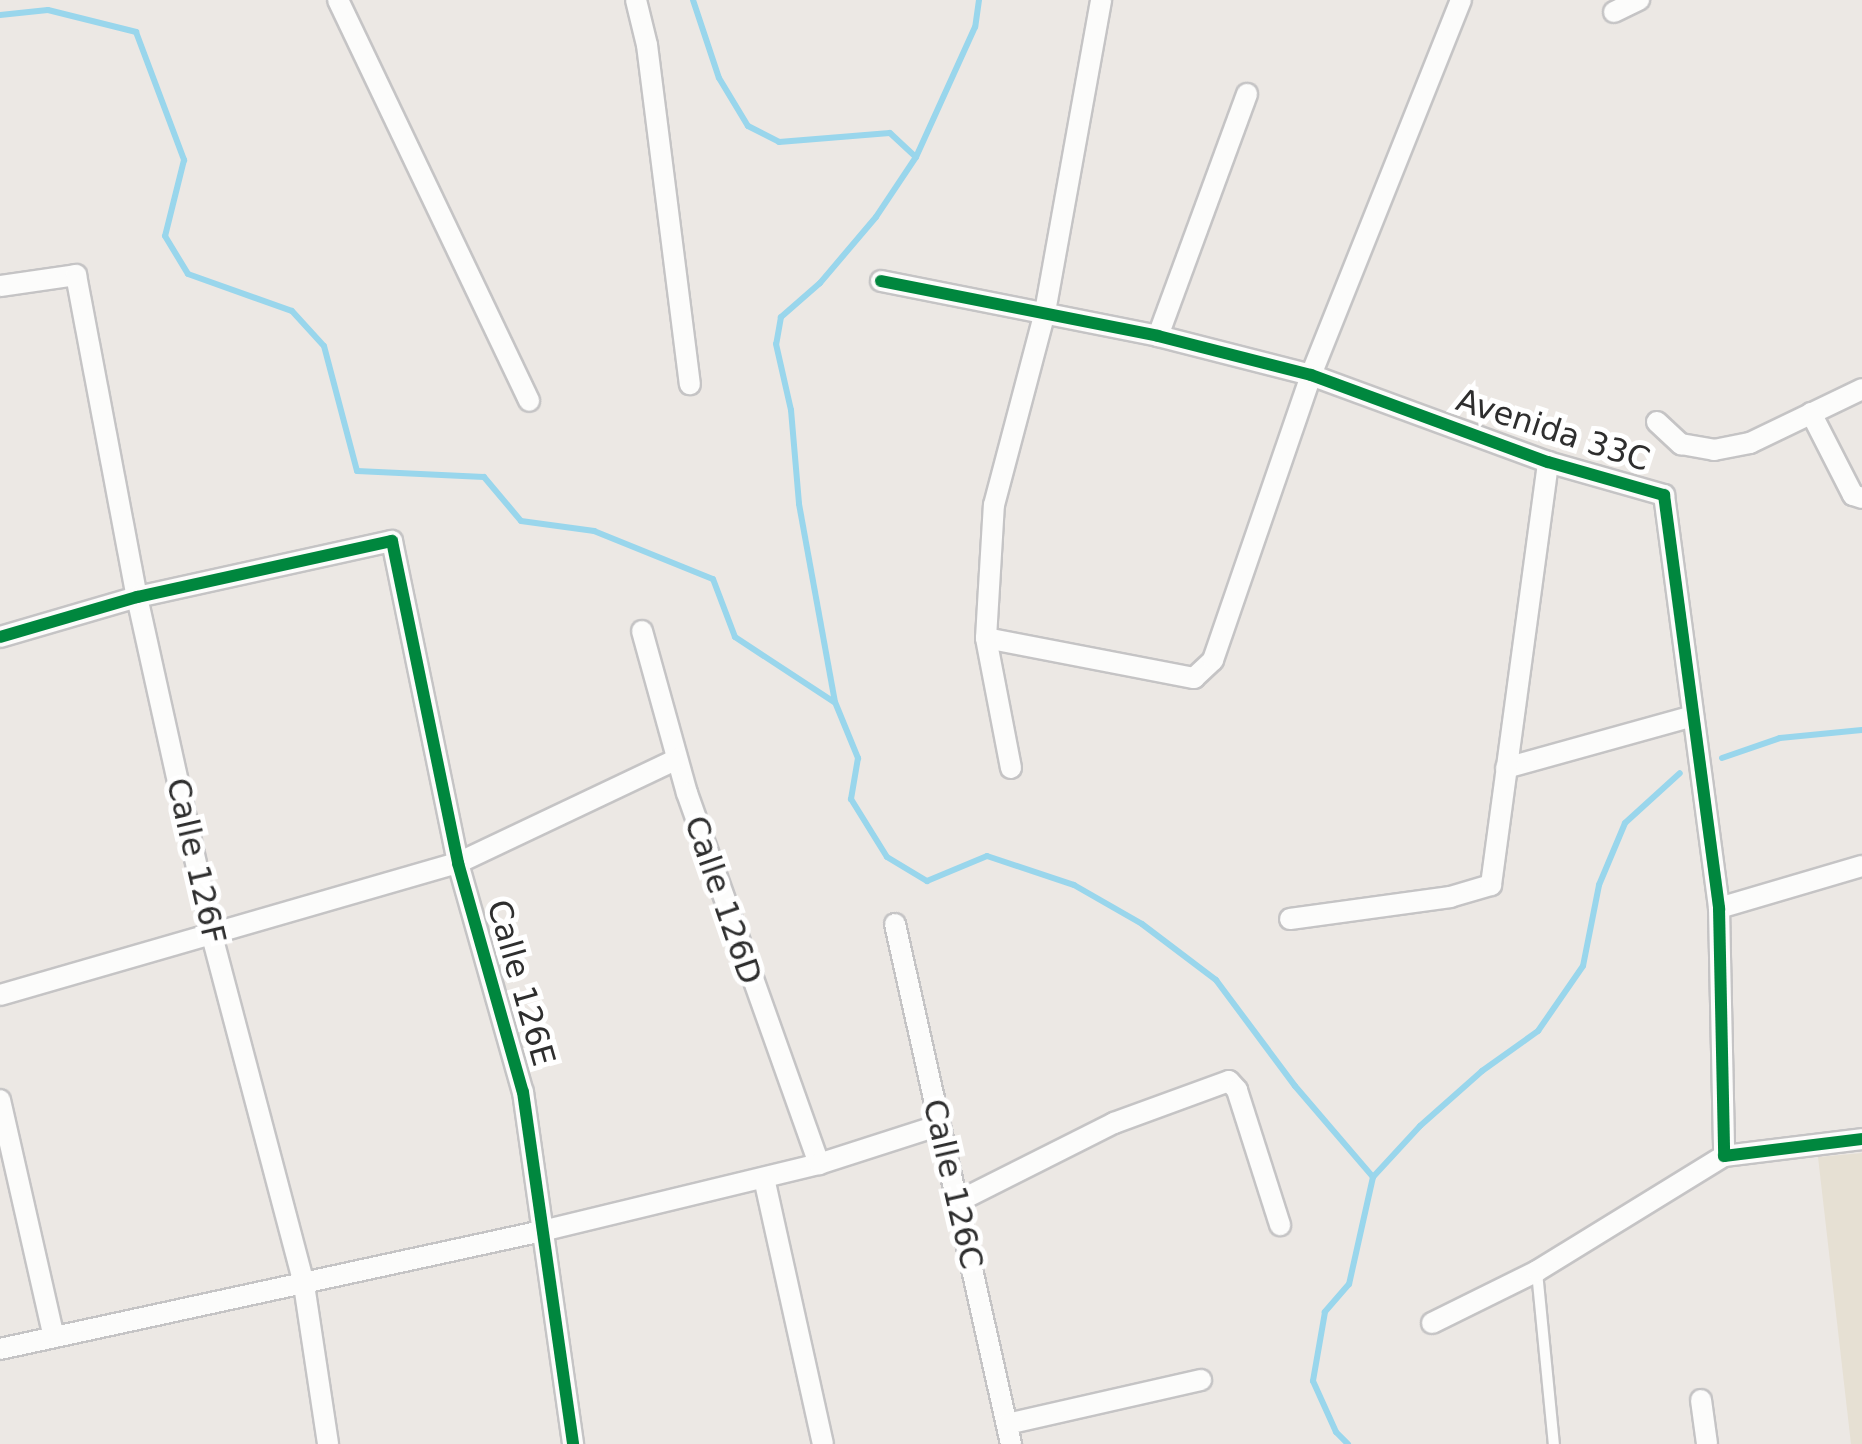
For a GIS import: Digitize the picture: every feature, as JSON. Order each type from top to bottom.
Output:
[{"type":"street","points":[[338,0],[528,401]]},
{"type":"street","points":[[636,0],[647,44],[690,384]]},
{"type":"street","points":[[1011,768],[986,638],[994,505],[1046,312],[1102,0]]},
{"type":"street","points":[[986,638],[1194,678],[1213,660],[1311,374],[1461,0]]},
{"type":"street","points":[[1614,12],[1639,0]]},
{"type":"street","points":[[1158,336],[1247,94]]},
{"type":"street","name":"Calle 126F","points":[[0,286],[76,275],[138,597],[211,932],[304,1285],[328,1444]]},
{"type":"street","name":"Avenida 33C","points":[[881,281],[1158,336],[1311,374],[1548,462],[1664,495],[1720,908],[1724,1156]]},
{"type":"street","points":[[1656,422],[1681,444],[1714,450],[1750,443],[1862,388]]},
{"type":"street","points":[[1810,414],[1853,495],[1862,498]]},
{"type":"street","points":[[1290,919],[1450,897],[1490,884],[1548,462]]},
{"type":"street","name":"Calle 126E","points":[[138,597],[392,541],[458,863],[523,1092],[573,1444]]},
{"type":"street","points":[[0,637],[138,597]]},
{"type":"street","name":"Calle 126D","points":[[642,631],[677,759],[753,987],[819,1164]]},
{"type":"street","points":[[1506,768],[1693,716]]},
{"type":"street","points":[[0,994],[458,863],[677,759]]},
{"type":"street","points":[[1720,908],[1862,866]]},
{"type":"street","name":"Calle 126C","points":[[894,924],[1009,1434]]},
{"type":"street","points":[[957,1202],[1114,1124],[1229,1081],[1236,1090],[1280,1225]]},
{"type":"street","points":[[0,1100],[54,1337]]},
{"type":"street","points":[[0,1349],[542,1231],[819,1164],[940,1125]]},
{"type":"street","points":[[1432,1323],[1537,1271],[1724,1156],[1862,1139]]},
{"type":"street","points":[[764,1178],[823,1444]]},
{"type":"street","points":[[1009,1434],[1202,1380]]},
{"type":"street","points":[[1701,1400],[1707,1444]]},
{"type":"lane","points":[[1537,1271],[1554,1444]]},
{"type":"shaded area","points":[[1862,1153],[1862,1444],[1851,1444],[1818,1157]]},
{"type":"waterway","points":[[693,0],[719,78],[748,126],[779,142],[890,133],[916,157]]},
{"type":"waterway","points":[[979,0],[975,27],[916,157],[876,217],[820,283],[781,317],[776,344],[791,410],[799,504],[835,702],[858,758],[851,799],[887,857],[927,881],[987,856],[1074,885],[1142,924],[1216,980],[1295,1086],[1373,1177],[1349,1284],[1325,1312],[1313,1381],[1336,1432],[1348,1444]]},
{"type":"waterway","points":[[0,15],[48,10],[136,32],[184,160],[165,236],[188,274],[292,311],[324,346],[357,471],[484,477],[521,521],[594,531],[713,579],[735,637],[834,702]]},
{"type":"waterway","points":[[1722,758],[1780,738],[1862,730]]},
{"type":"waterway","points":[[1373,1177],[1420,1126],[1482,1071],[1538,1031],[1583,966],[1599,885],[1625,823],[1680,773]]},
{"type":"cycle path","points":[[881,281],[1158,336],[1311,375],[1548,462],[1664,495],[1719,908],[1724,1156],[1862,1139]]},
{"type":"cycle path","points":[[0,637],[137,597],[392,541],[458,863],[523,1092],[573,1444]]}]
